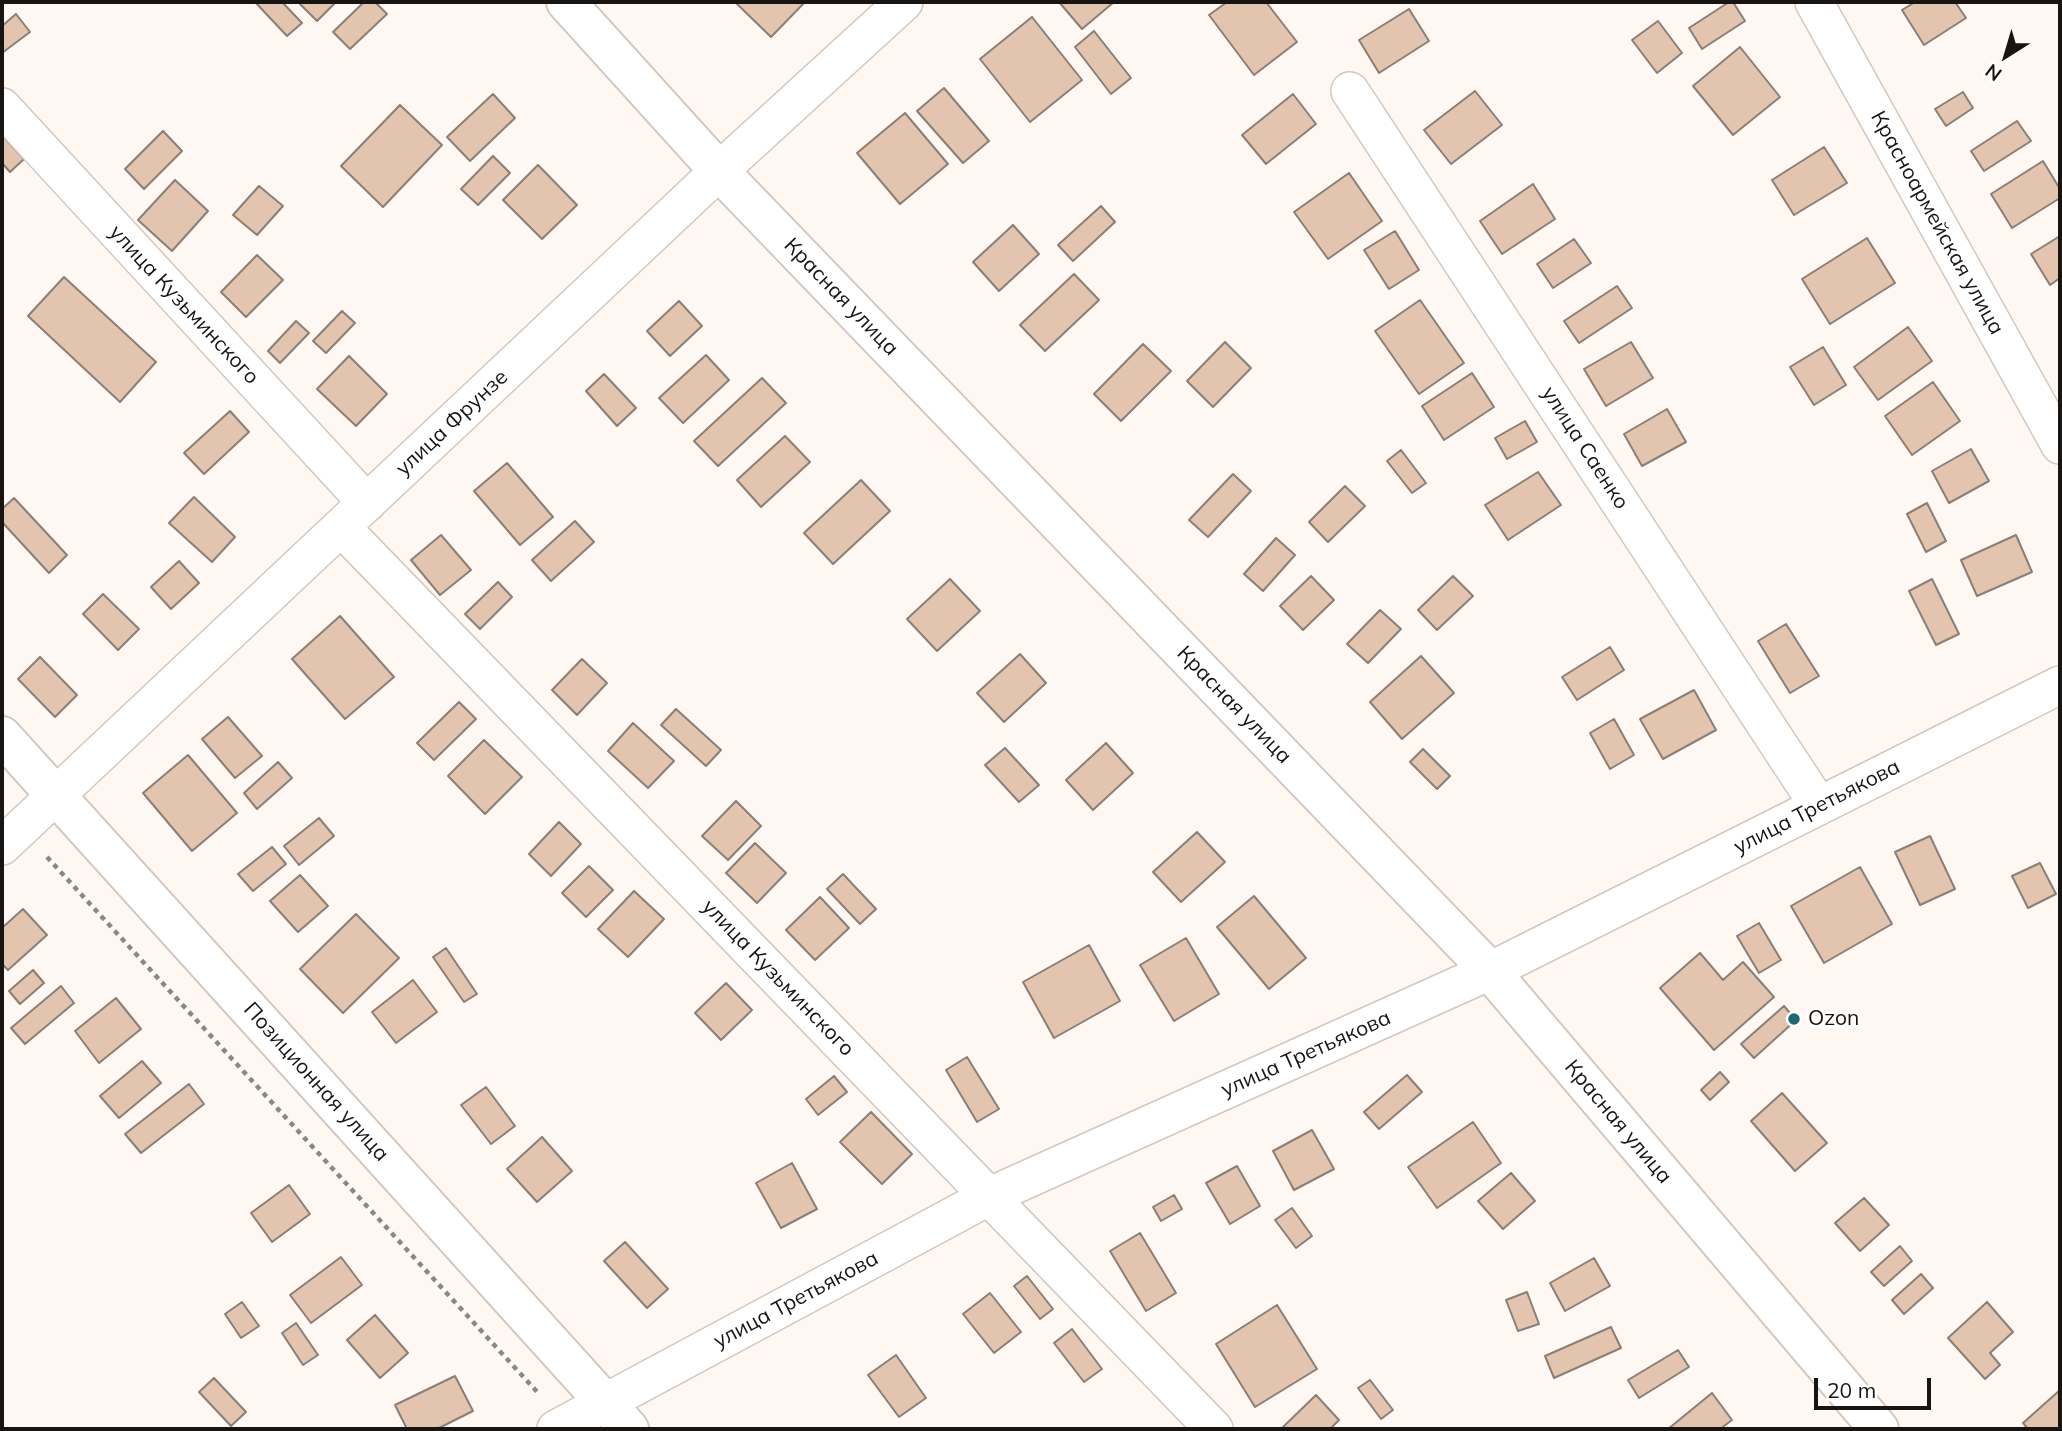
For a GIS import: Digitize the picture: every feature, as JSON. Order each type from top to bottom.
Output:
[{"type":"main road","name":"Красная улица","points":[[566,2],[719,171],[1490,971],[1879,1429]]},
{"type":"main road","name":"Позиционная улица","points":[[2,736],[617,1415]]},
{"type":"street","name":"улица Фрунзе","points":[[12,838],[719,171],[904,2]]},
{"type":"street","name":"Красноармейская улица","points":[[1814,2],[2060,445]]},
{"type":"street","name":"улица Саенко","points":[[1350,91],[1819,806]]},
{"type":"street","name":"улица Кузьминского","points":[[2,107],[354,515],[990,1196],[1214,1429]]},
{"type":"street","name":"улица Третьякова","points":[[561,1426],[617,1415],[990,1196],[1490,971],[2060,685]]},
{"type":"path","points":[[12,838],[561,1426]]},
{"type":"building","points":[[255,2],[282,2],[302,23],[287,36]]},
{"type":"building","points":[[298,2],[336,2],[317,21]]},
{"type":"building","points":[[364,2],[375,2],[387,14],[350,49],[333,32]]},
{"type":"building","points":[[735,2],[805,2],[771,37]]},
{"type":"building","points":[[1059,2],[1114,2],[1082,29]]},
{"type":"building","points":[[1227,2],[1266,2],[1297,42],[1254,75],[1209,15]]},
{"type":"building","points":[[1733,2],[1745,21],[1702,49],[1689,28]]},
{"type":"building","points":[[1915,2],[1955,2],[1966,18],[1924,45],[1902,10]]},
{"type":"building","points":[[1409,9],[1429,41],[1379,73],[1359,40]]},
{"type":"building","points":[[16,14],[30,32],[2,53],[2,26]]},
{"type":"building","points":[[1032,17],[1082,80],[1030,122],[980,59]]},
{"type":"building","points":[[1658,21],[1682,53],[1657,73],[1632,40]]},
{"type":"building","points":[[1094,31],[1131,78],[1111,94],[1075,47]]},
{"type":"building","points":[[1740,47],[1780,97],[1733,135],[1693,86]]},
{"type":"building","points":[[944,88],[989,141],[963,163],[917,111]]},
{"type":"building","points":[[1475,91],[1502,125],[1451,164],[1424,130]]},
{"type":"building","points":[[1963,92],[1973,108],[1946,126],[1935,109]]},
{"type":"building","points":[[493,94],[515,118],[470,161],[447,137]]},
{"type":"building","points":[[1293,94],[1316,124],[1266,164],[1242,135]]},
{"type":"building","points":[[400,105],[442,145],[383,207],[341,166]]},
{"type":"building","points":[[905,113],[948,164],[900,204],[857,153]]},
{"type":"building","points":[[2017,121],[2031,141],[1984,171],[1971,151]]},
{"type":"building","points":[[163,131],[182,151],[144,189],[125,169]]},
{"type":"building","points":[[2,135],[24,159],[10,172],[2,163]]},
{"type":"building","points":[[1824,147],[1847,183],[1794,215],[1772,180]]},
{"type":"building","points":[[493,156],[510,173],[478,205],[461,189]]},
{"type":"building","points":[[2043,161],[2060,189],[2060,198],[2012,228],[1991,194]]},
{"type":"building","points":[[538,165],[577,205],[542,239],[503,200]]},
{"type":"building","points":[[1349,173],[1382,221],[1328,259],[1294,212]]},
{"type":"building","points":[[175,180],[208,211],[172,251],[138,220]]},
{"type":"building","points":[[1533,184],[1555,219],[1502,254],[1480,221]]},
{"type":"building","points":[[259,186],[283,206],[257,235],[233,215]]},
{"type":"building","points":[[1101,206],[1115,222],[1073,261],[1058,245]]},
{"type":"building","points":[[1013,225],[1039,254],[999,291],[973,262]]},
{"type":"building","points":[[1395,231],[1419,270],[1389,289],[1364,250]]},
{"type":"building","points":[[2060,236],[2060,278],[2050,285],[2031,254]]},
{"type":"building","points":[[1867,238],[1895,283],[1830,324],[1802,279]]},
{"type":"building","points":[[1574,239],[1591,263],[1553,288],[1537,264]]},
{"type":"building","points":[[257,255],[283,280],[246,317],[221,292]]},
{"type":"building","points":[[1074,274],[1099,300],[1045,351],[1020,325]]},
{"type":"building","points":[[64,277],[156,362],[120,402],[28,316]]},
{"type":"building","points":[[1617,286],[1632,308],[1579,343],[1564,321]]},
{"type":"building","points":[[1420,300],[1464,363],[1419,394],[1375,331]]},
{"type":"building","points":[[679,301],[702,326],[670,356],[647,331]]},
{"type":"building","points":[[342,311],[355,323],[326,353],[313,341]]},
{"type":"building","points":[[296,321],[309,333],[280,363],[268,351]]},
{"type":"building","points":[[1908,327],[1932,361],[1878,400],[1854,367]]},
{"type":"building","points":[[1225,342],[1251,368],[1213,407],[1187,381]]},
{"type":"building","points":[[1631,342],[1653,378],[1606,406],[1584,369]]},
{"type":"building","points":[[1143,344],[1171,371],[1121,421],[1094,394]]},
{"type":"building","points":[[1823,347],[1846,385],[1814,405],[1790,367]]},
{"type":"building","points":[[706,355],[729,380],[683,423],[659,398]]},
{"type":"building","points":[[349,356],[387,394],[356,426],[317,389]]},
{"type":"building","points":[[1472,373],[1494,407],[1444,440],[1422,406]]},
{"type":"building","points":[[604,374],[636,408],[617,426],[586,391]]},
{"type":"building","points":[[762,378],[786,403],[718,466],[694,441]]},
{"type":"building","points":[[1933,382],[1960,421],[1912,455],[1885,416]]},
{"type":"building","points":[[1667,409],[1686,442],[1642,466],[1624,434]]},
{"type":"building","points":[[230,411],[249,432],[204,474],[184,453]]},
{"type":"building","points":[[1525,421],[1537,442],[1507,459],[1495,438]]},
{"type":"building","points":[[785,436],[810,462],[761,507],[737,480]]},
{"type":"building","points":[[1971,449],[1989,481],[1949,503],[1932,471]]},
{"type":"building","points":[[1401,450],[1426,483],[1412,493],[1387,461]]},
{"type":"building","points":[[507,463],[553,517],[520,545],[474,491]]},
{"type":"building","points":[[1538,472],[1561,505],[1508,540],[1485,505]]},
{"type":"building","points":[[1233,474],[1251,491],[1208,537],[1189,520]]},
{"type":"building","points":[[861,480],[890,511],[833,564],[804,533]]},
{"type":"building","points":[[1345,486],[1365,506],[1328,542],[1309,522]]},
{"type":"building","points":[[194,497],[235,537],[212,562],[169,523]]},
{"type":"building","points":[[14,498],[67,555],[49,573],[2,522],[2,509]]},
{"type":"building","points":[[1927,503],[1946,541],[1926,552],[1907,514]]},
{"type":"building","points":[[575,521],[594,542],[551,581],[532,560]]},
{"type":"building","points":[[441,535],[471,570],[440,595],[411,560]]},
{"type":"building","points":[[2016,535],[2032,572],[1977,596],[1961,560]]},
{"type":"building","points":[[1276,538],[1295,555],[1263,591],[1244,574]]},
{"type":"building","points":[[179,561],[199,583],[171,609],[151,587]]},
{"type":"building","points":[[1311,576],[1334,600],[1303,630],[1280,606]]},
{"type":"building","points":[[1453,576],[1473,596],[1437,630],[1418,610]]},
{"type":"building","points":[[950,579],[980,611],[937,651],[907,619]]},
{"type":"building","points":[[1932,579],[1959,634],[1936,645],[1909,591]]},
{"type":"building","points":[[498,582],[512,597],[480,629],[465,614]]},
{"type":"building","points":[[103,594],[139,629],[118,650],[83,614]]},
{"type":"building","points":[[1380,610],[1401,629],[1368,663],[1347,644]]},
{"type":"building","points":[[340,616],[394,677],[345,719],[292,659]]},
{"type":"building","points":[[1786,624],[1819,676],[1790,693],[1758,641]]},
{"type":"building","points":[[1610,647],[1624,670],[1577,700],[1562,677]]},
{"type":"building","points":[[1020,654],[1046,683],[1004,722],[977,693]]},
{"type":"building","points":[[1421,656],[1454,693],[1402,739],[1370,702]]},
{"type":"building","points":[[40,657],[77,695],[55,717],[18,679]]},
{"type":"building","points":[[582,659],[607,683],[577,715],[552,690]]},
{"type":"building","points":[[1694,690],[1716,730],[1663,759],[1640,719]]},
{"type":"building","points":[[459,702],[476,719],[434,760],[417,743]]},
{"type":"building","points":[[676,709],[721,750],[706,766],[661,725]]},
{"type":"building","points":[[228,717],[262,756],[235,778],[202,739]]},
{"type":"building","points":[[1614,719],[1634,755],[1610,769],[1590,733]]},
{"type":"building","points":[[633,723],[674,761],[648,788],[608,751]]},
{"type":"building","points":[[484,740],[522,777],[485,814],[448,776]]},
{"type":"building","points":[[1106,743],[1133,773],[1093,810],[1066,780]]},
{"type":"building","points":[[1005,748],[1039,785],[1019,802],[985,765]]},
{"type":"building","points":[[1423,749],[1450,776],[1437,789],[1410,762]]},
{"type":"building","points":[[188,755],[237,813],[192,851],[143,793]]},
{"type":"building","points":[[278,762],[292,778],[257,809],[244,793]]},
{"type":"building","points":[[736,801],[761,826],[728,860],[702,836]]},
{"type":"building","points":[[319,818],[334,836],[299,865],[284,846]]},
{"type":"building","points":[[559,822],[581,844],[551,876],[529,854]]},
{"type":"building","points":[[1197,832],[1225,862],[1181,902],[1153,872]]},
{"type":"building","points":[[1930,836],[1955,889],[1920,905],[1895,852]]},
{"type":"building","points":[[755,843],[786,873],[757,903],[726,873]]},
{"type":"building","points":[[272,847],[286,864],[253,891],[238,874]]},
{"type":"building","points":[[2040,863],[2056,894],[2028,908],[2012,876]]},
{"type":"building","points":[[589,866],[613,890],[586,917],[562,893]]},
{"type":"building","points":[[1860,867],[1892,924],[1824,963],[1791,906]]},
{"type":"building","points":[[843,874],[876,909],[860,924],[827,889]]},
{"type":"building","points":[[300,875],[328,906],[298,932],[270,901]]},
{"type":"building","points":[[634,891],[664,919],[628,957],[598,929]]},
{"type":"building","points":[[1254,896],[1306,958],[1269,989],[1217,927]]},
{"type":"building","points":[[820,897],[849,928],[815,960],[786,930]]},
{"type":"building","points":[[23,909],[47,935],[8,970],[2,964],[2,928]]},
{"type":"building","points":[[356,914],[399,958],[343,1013],[300,969]]},
{"type":"building","points":[[1759,923],[1781,960],[1759,973],[1737,936]]},
{"type":"building","points":[[1186,938],[1219,994],[1174,1021],[1140,965]]},
{"type":"building","points":[[1089,945],[1120,1001],[1054,1038],[1023,982]]},
{"type":"building","points":[[446,948],[477,994],[464,1002],[433,957]]},
{"type":"building","points":[[1700,953],[1723,980],[1743,962],[1774,997],[1714,1050],[1660,988]]},
{"type":"building","points":[[33,970],[44,983],[20,1004],[9,991]]},
{"type":"building","points":[[413,980],[437,1012],[396,1043],[372,1012]]},
{"type":"building","points":[[726,983],[752,1010],[721,1040],[695,1013]]},
{"type":"building","points":[[61,986],[74,1003],[25,1044],[11,1028]]},
{"type":"building","points":[[116,998],[141,1029],[99,1063],[75,1031]]},
{"type":"building","points":[[1784,1006],[1796,1020],[1754,1058],[1741,1044]]},
{"type":"building","points":[[967,1057],[999,1109],[977,1122],[946,1070]]},
{"type":"building","points":[[142,1061],[161,1083],[119,1118],[100,1096]]},
{"type":"building","points":[[1720,1072],[1729,1082],[1710,1100],[1701,1090]]},
{"type":"building","points":[[1407,1075],[1422,1092],[1379,1129],[1364,1112]]},
{"type":"building","points":[[834,1076],[847,1092],[818,1115],[806,1099]]},
{"type":"building","points":[[189,1084],[204,1104],[141,1153],[125,1134]]},
{"type":"building","points":[[486,1087],[515,1126],[491,1144],[461,1105]]},
{"type":"building","points":[[1782,1093],[1827,1143],[1795,1171],[1751,1121]]},
{"type":"building","points":[[871,1112],[912,1154],[882,1184],[840,1142]]},
{"type":"building","points":[[1473,1122],[1501,1163],[1437,1208],[1408,1167]]},
{"type":"building","points":[[1312,1130],[1334,1169],[1294,1190],[1273,1151]]},
{"type":"building","points":[[542,1137],[572,1171],[537,1202],[507,1169]]},
{"type":"building","points":[[792,1163],[817,1209],[781,1228],[756,1183]]},
{"type":"building","points":[[1237,1166],[1260,1206],[1230,1224],[1206,1183]]},
{"type":"building","points":[[1511,1173],[1535,1201],[1503,1229],[1478,1201]]},
{"type":"building","points":[[289,1185],[310,1214],[272,1242],[251,1213]]},
{"type":"building","points":[[1174,1195],[1182,1209],[1161,1221],[1153,1207]]},
{"type":"building","points":[[1864,1198],[1889,1225],[1860,1251],[1835,1223]]},
{"type":"building","points":[[1292,1208],[1312,1236],[1296,1248],[1275,1220]]},
{"type":"building","points":[[1140,1233],[1176,1293],[1146,1311],[1110,1251]]},
{"type":"building","points":[[625,1242],[668,1289],[647,1308],[604,1261]]},
{"type":"building","points":[[1900,1246],[1912,1261],[1884,1286],[1871,1272]]},
{"type":"building","points":[[341,1257],[362,1285],[311,1323],[290,1295]]},
{"type":"building","points":[[1594,1258],[1610,1286],[1565,1311],[1550,1283]]},
{"type":"building","points":[[1921,1274],[1933,1288],[1904,1314],[1892,1300]]},
{"type":"building","points":[[1027,1276],[1053,1309],[1040,1319],[1014,1286]]},
{"type":"building","points":[[1527,1292],[1539,1324],[1518,1331],[1506,1300]]},
{"type":"building","points":[[990,1293],[1021,1332],[994,1353],[963,1314]]},
{"type":"building","points":[[242,1302],[259,1326],[241,1338],[225,1314]]},
{"type":"building","points":[[1987,1302],[2013,1332],[1990,1353],[2000,1365],[1985,1379],[1948,1338]]},
{"type":"building","points":[[1277,1305],[1317,1369],[1255,1407],[1216,1344]]},
{"type":"building","points":[[375,1315],[408,1353],[380,1378],[347,1340]]},
{"type":"building","points":[[296,1323],[318,1355],[303,1365],[282,1333]]},
{"type":"building","points":[[1611,1327],[1621,1348],[1554,1378],[1545,1356]]},
{"type":"building","points":[[1072,1329],[1102,1369],[1084,1382],[1054,1343]]},
{"type":"building","points":[[1678,1350],[1689,1367],[1639,1398],[1628,1380]]},
{"type":"building","points":[[896,1355],[926,1398],[899,1417],[868,1375]]},
{"type":"building","points":[[455,1376],[473,1411],[437,1429],[407,1429],[395,1405]]},
{"type":"building","points":[[214,1378],[246,1412],[231,1426],[199,1392]]},
{"type":"building","points":[[1370,1380],[1393,1410],[1381,1419],[1358,1388]]},
{"type":"building","points":[[2060,1390],[2060,1429],[2028,1429],[2023,1423]]},
{"type":"building","points":[[1712,1393],[1732,1420],[1720,1429],[1668,1429]]},
{"type":"building","points":[[1316,1395],[1339,1420],[1330,1429],[1281,1429]]},
{"type":"place","name":"Ozon","points":[[1794,1019]]}]
